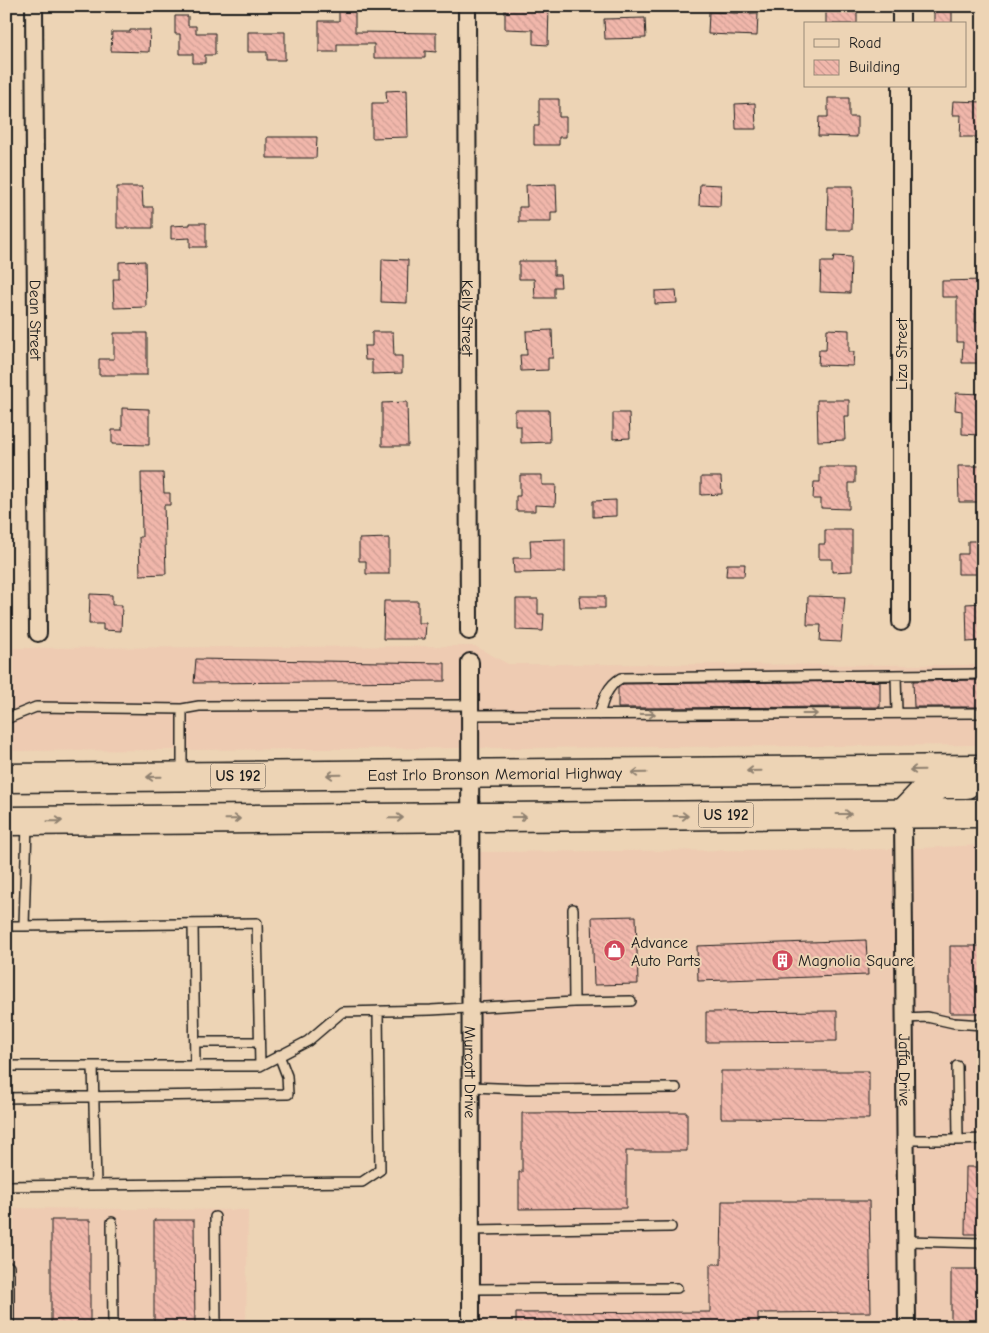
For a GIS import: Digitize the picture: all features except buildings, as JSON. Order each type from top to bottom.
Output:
[{"type":"highway","name":"East Irlo Bronson Memorial Highway","points":[[6,778],[983,769]]},
{"type":"highway","points":[[903,814],[922,794],[942,784],[983,783]]},
{"type":"highway","name":"US 192","points":[[17,821],[983,813]]},
{"type":"street","name":"Dean Street","points":[[34,6],[38,633]]},
{"type":"street","name":"Kelly Street","points":[[467,6],[469,631]]},
{"type":"street","points":[[901,6],[901,22]]},
{"type":"street","name":"Liza Street","points":[[901,88],[901,622]]},
{"type":"street","points":[[470,662],[470,817]]},
{"type":"street","name":"Jaffa Drive","points":[[903,814],[908,1327]]},
{"type":"street","name":"Murcott Drive","points":[[470,817],[471,1327]]},
{"type":"lane","points":[[599,715],[609,688],[622,678],[983,674]]},
{"type":"lane","points":[[896,675],[897,713]]},
{"type":"lane","points":[[6,719],[36,707],[182,709],[199,706],[470,710],[599,715],[983,713]]},
{"type":"lane","points":[[182,709],[182,777]]},
{"type":"lane","points":[[17,821],[24,926]]},
{"type":"lane","points":[[573,909],[574,1002]]},
{"type":"lane","points":[[6,926],[257,923],[260,1066]]},
{"type":"lane","points":[[193,924],[195,1066]]},
{"type":"lane","points":[[6,1066],[260,1066],[308,1041],[342,1012],[631,1001]]},
{"type":"lane","points":[[6,1186],[362,1182],[380,1170],[378,1011]]},
{"type":"lane","points":[[905,1018],[927,1017],[983,1025]]},
{"type":"lane","points":[[195,1042],[259,1042]]},
{"type":"lane","points":[[6,1098],[288,1094],[287,1076],[279,1056]]},
{"type":"lane","points":[[94,1066],[96,1185]]},
{"type":"lane","points":[[956,1066],[958,1140]]},
{"type":"lane","points":[[471,1086],[526,1089],[676,1088]]},
{"type":"lane","points":[[906,1140],[983,1139]]},
{"type":"lane","points":[[215,1217],[216,1327]]},
{"type":"lane","points":[[112,1222],[112,1327]]},
{"type":"lane","points":[[471,1230],[671,1227]]},
{"type":"lane","points":[[907,1241],[983,1243]]},
{"type":"lane","points":[[9,1267],[9,1327]]},
{"type":"lane","points":[[471,1289],[677,1288]]},
{"type":"shaded area","points":[[475,646],[508,664],[983,665],[983,745],[6,751],[6,648]]},
{"type":"shaded area","points":[[983,845],[983,1327],[475,1327],[463,852],[899,849]]},
{"type":"shaded area","points":[[6,1208],[248,1210],[246,1327],[6,1327]]},
{"type":"place","name":"Advance Auto Parts","points":[[615,951]]},
{"type":"place","name":"Magnolia Square","points":[[782,960]]}]
